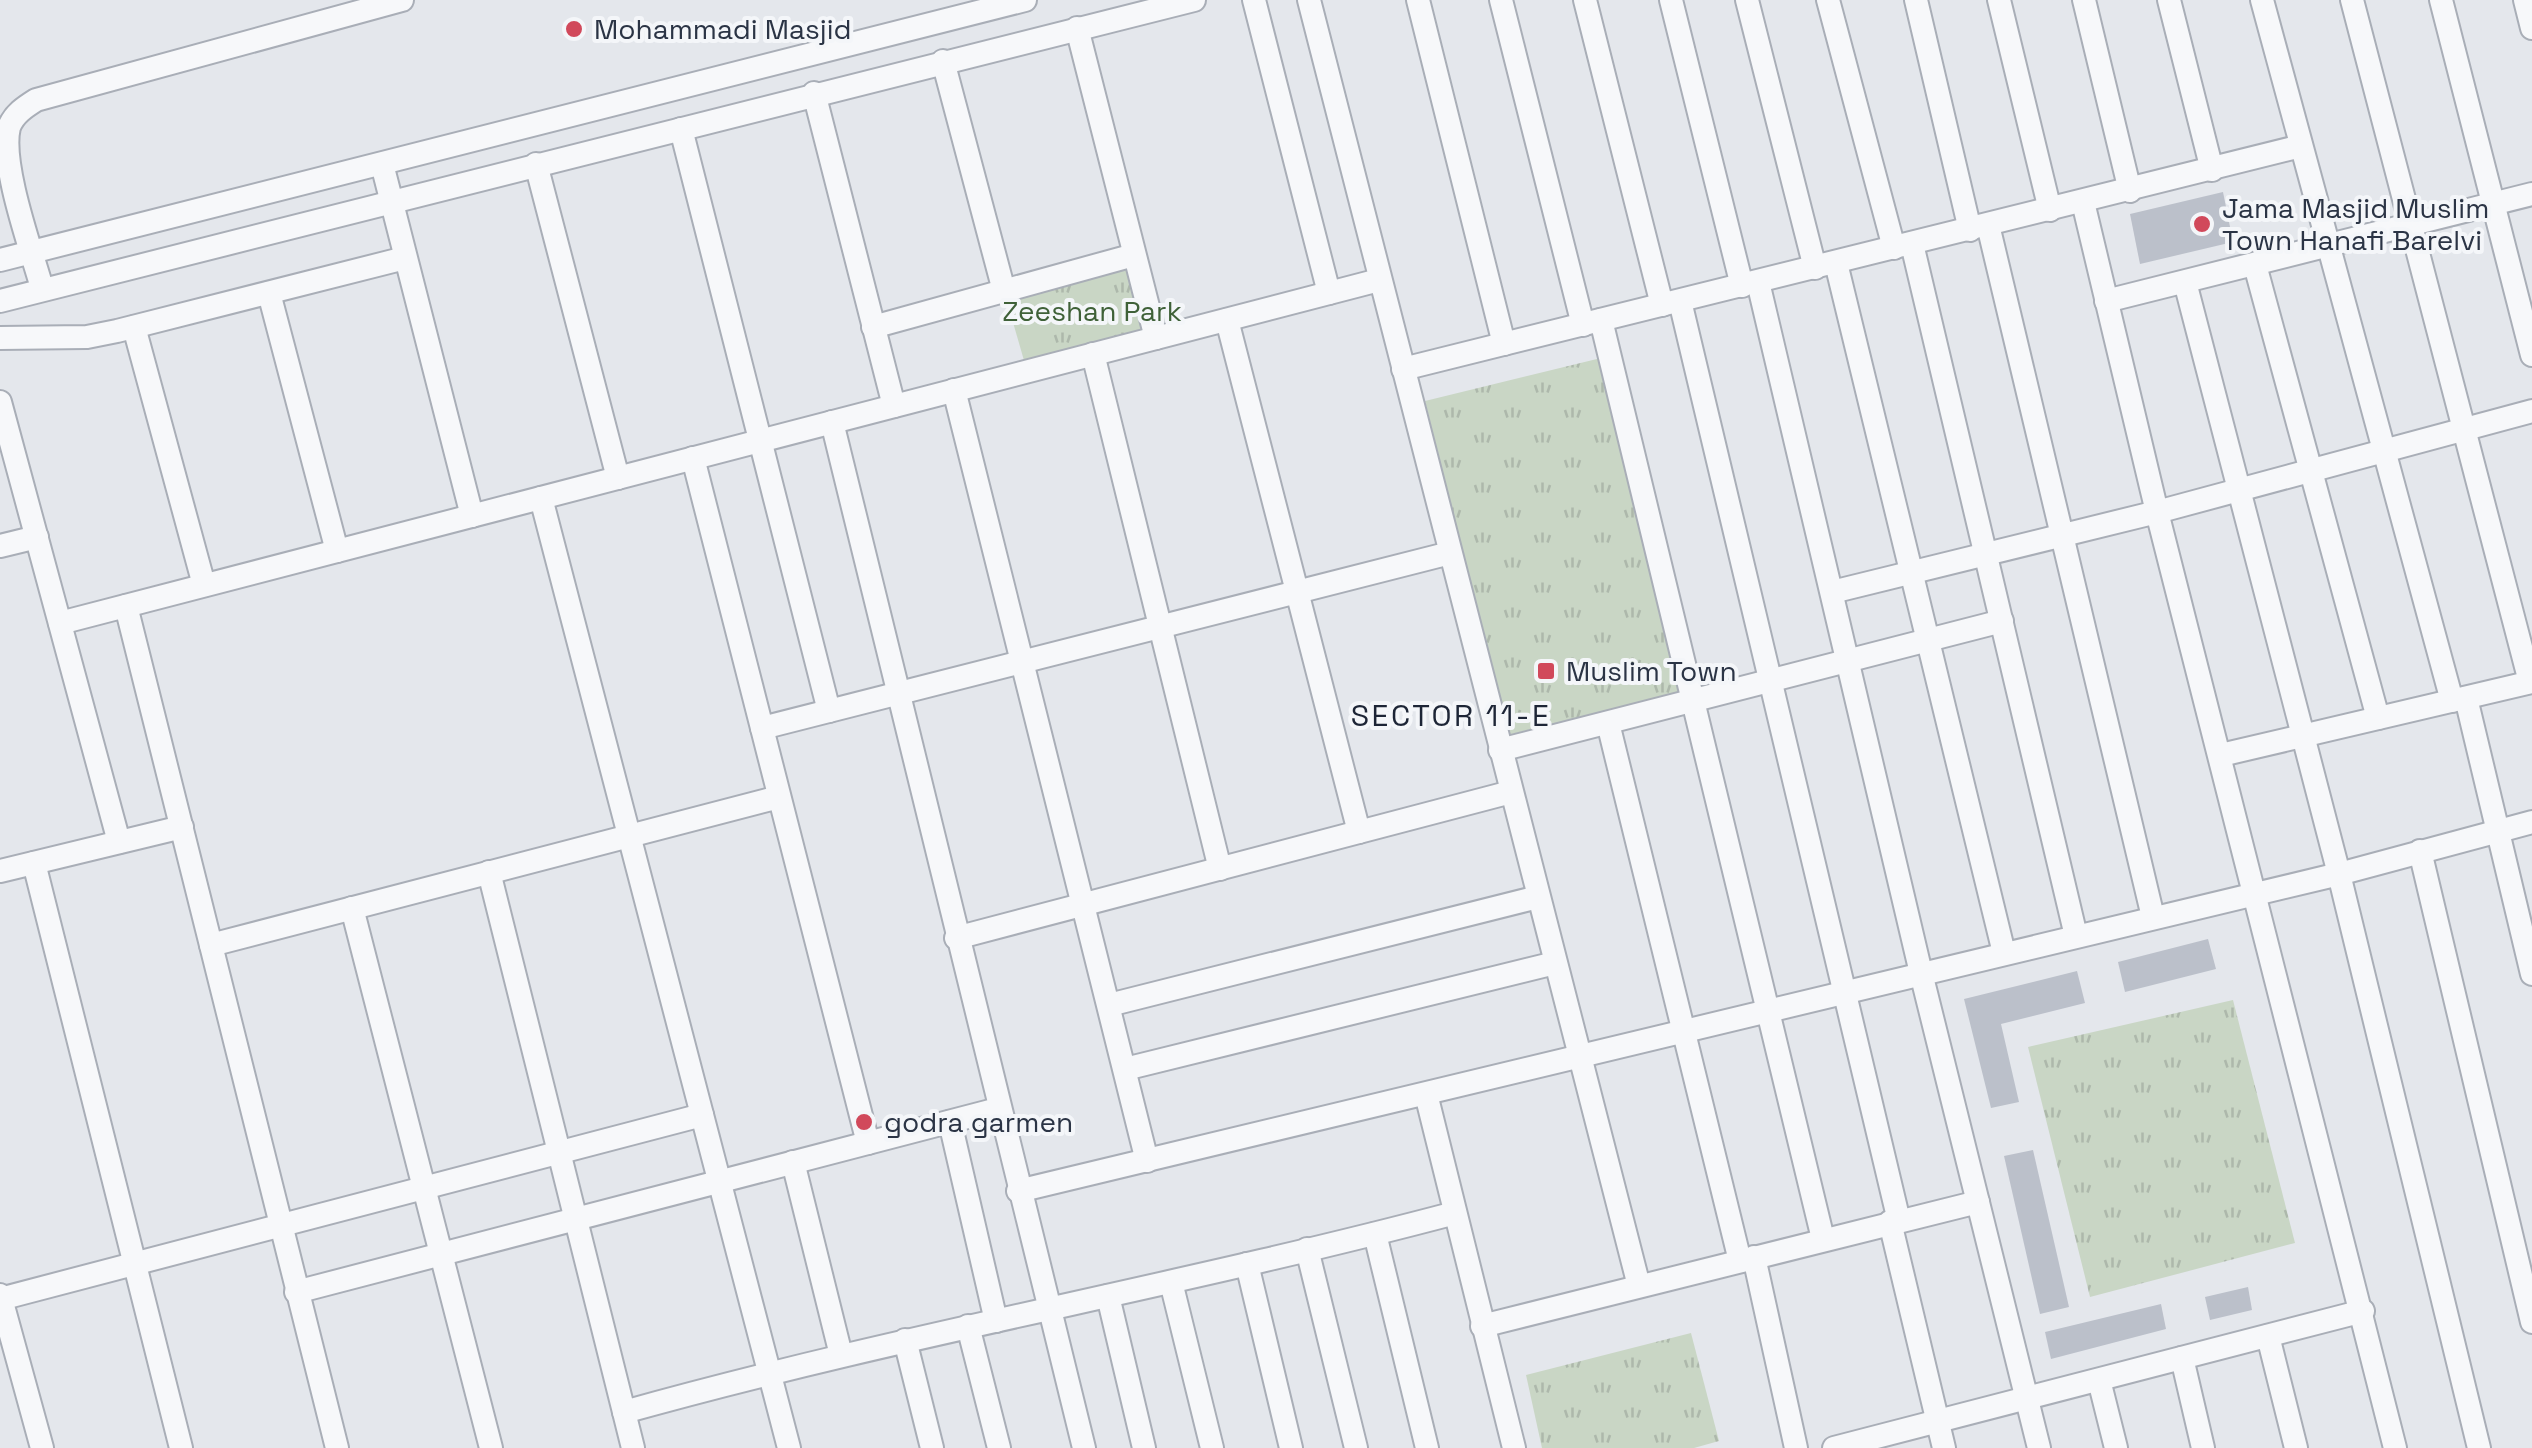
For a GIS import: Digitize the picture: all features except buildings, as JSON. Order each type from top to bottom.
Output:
[{"type":"street","points":[[42,288],[6,160],[10,124],[22,109],[36,100],[402,0]]},
{"type":"street","points":[[0,260],[1025,0]]},
{"type":"street","points":[[0,301],[1194,0]]},
{"type":"street","points":[[1254,0],[1329,293]]},
{"type":"street","points":[[1309,0],[1640,1286]]},
{"type":"street","points":[[1418,0],[1504,344]]},
{"type":"street","points":[[1501,0],[1693,701],[1824,1239]]},
{"type":"street","points":[[1584,0],[1671,303],[1771,681],[1845,992],[1944,1448]]},
{"type":"street","points":[[1671,0],[1832,592],[1921,973],[2039,1448]]},
{"type":"street","points":[[1747,0],[1912,572],[2004,954]]},
{"type":"street","points":[[1828,0],[1903,246],[1986,554],[2076,936]]},
{"type":"street","points":[[1916,0],[2062,536],[2153,917]]},
{"type":"street","points":[[1999,0],[2050,210]]},
{"type":"street","points":[[2084,0],[2130,191]]},
{"type":"street","points":[[2170,0],[2212,170]]},
{"type":"street","points":[[2262,0],[2386,451],[2498,831],[2532,974]]},
{"type":"street","points":[[2220,755],[2531,682],[2352,0]]},
{"type":"street","points":[[2441,0],[2532,356]]},
{"type":"street","points":[[2525,0],[2532,28]]},
{"type":"street","points":[[1078,28],[1156,338]]},
{"type":"street","points":[[943,61],[1004,290]]},
{"type":"street","points":[[814,94],[894,406]]},
{"type":"street","points":[[681,128],[828,711]]},
{"type":"street","points":[[1402,369],[2301,146]]},
{"type":"street","points":[[382,164],[472,516]]},
{"type":"street","points":[[536,164],[618,478]]},
{"type":"street","points":[[2106,301],[2532,194]]},
{"type":"street","points":[[2083,202],[2157,512],[2364,1310],[2396,1448]]},
{"type":"street","points":[[874,327],[1134,255]]},
{"type":"street","points":[[0,338],[87,337],[405,258]]},
{"type":"street","points":[[2255,265],[2378,718]]},
{"type":"street","points":[[60,623],[1379,280]]},
{"type":"street","points":[[2186,282],[2339,874],[2479,1448]]},
{"type":"street","points":[[269,293],[337,551]]},
{"type":"street","points":[[1228,320],[1359,832]]},
{"type":"street","points":[[134,327],[204,585]]},
{"type":"street","points":[[1092,354],[1220,869]]},
{"type":"street","points":[[954,390],[1147,1161]]},
{"type":"street","points":[[0,402],[119,842]]},
{"type":"street","points":[[1832,592],[2157,512],[2532,411]]},
{"type":"street","points":[[832,422],[1084,1448]]},
{"type":"street","points":[[693,458],[868,1143]]},
{"type":"street","points":[[541,498],[789,1448]]},
{"type":"street","points":[[0,546],[37,537]]},
{"type":"street","points":[[762,728],[1450,553]]},
{"type":"street","points":[[126,606],[278,1226],[337,1448]]},
{"type":"street","points":[[1500,750],[2002,621]]},
{"type":"street","points":[[1608,723],[1682,1031],[1796,1448]]},
{"type":"street","points":[[956,938],[1511,792]]},
{"type":"street","points":[[212,945],[779,796]]},
{"type":"street","points":[[1018,1191],[2339,874],[2532,822]]},
{"type":"street","points":[[0,871],[182,827]]},
{"type":"street","points":[[2420,851],[2532,1322]]},
{"type":"street","points":[[34,863],[182,1448]]},
{"type":"street","points":[[489,872],[634,1448]]},
{"type":"street","points":[[1110,1005],[1538,897]]},
{"type":"street","points":[[352,908],[490,1448]]},
{"type":"street","points":[[1125,1068],[1555,963]]},
{"type":"street","points":[[1426,1094],[1514,1448]]},
{"type":"street","points":[[296,1292],[998,1109]]},
{"type":"street","points":[[42,1448],[0,1298],[702,1114]]},
{"type":"street","points":[[950,1122],[996,1320]]},
{"type":"street","points":[[793,1162],[840,1355]]},
{"type":"street","points":[[1482,1326],[1978,1202]]},
{"type":"street","points":[[624,1412],[769,1372],[1171,1282],[1455,1213]]},
{"type":"street","points":[[1375,1234],[1426,1448]]},
{"type":"street","points":[[1307,1249],[1356,1448]]},
{"type":"street","points":[[1247,1264],[1290,1448]]},
{"type":"street","points":[[1171,1282],[1212,1448]]},
{"type":"street","points":[[1108,1296],[1144,1448]]},
{"type":"street","points":[[1843,1447],[2364,1310]]},
{"type":"street","points":[[968,1326],[999,1448]]},
{"type":"street","points":[[2268,1336],[2296,1448]]},
{"type":"street","points":[[905,1340],[932,1448]]},
{"type":"street","points":[[2182,1358],[2203,1448]]},
{"type":"street","points":[[2099,1380],[2116,1448]]},
{"type":"green space","name":"Zeeshan Park","points":[[1134,255],[1156,338],[1027,371],[1004,291]]},
{"type":"green space","points":[[1601,358],[1679,692],[1508,735],[1425,401]]},
{"type":"green space","points":[[2233,1000],[2295,1243],[2090,1297],[2028,1047]]},
{"type":"green space","points":[[1691,1333],[1719,1441],[1694,1448],[1542,1448],[1526,1375]]},
{"type":"place","name":"Mohammadi Masjid","points":[[574,29]]},
{"type":"place","name":"Jama Masjid Muslim Town Hanafi Barelvi","points":[[2202,224]]},
{"type":"place","name":"Muslim Town","points":[[1546,671]]},
{"type":"place","name":"godra garmen","points":[[864,1122]]},
{"type":"district","name":"SECTOR 11-E","points":[[1451,715]]}]
